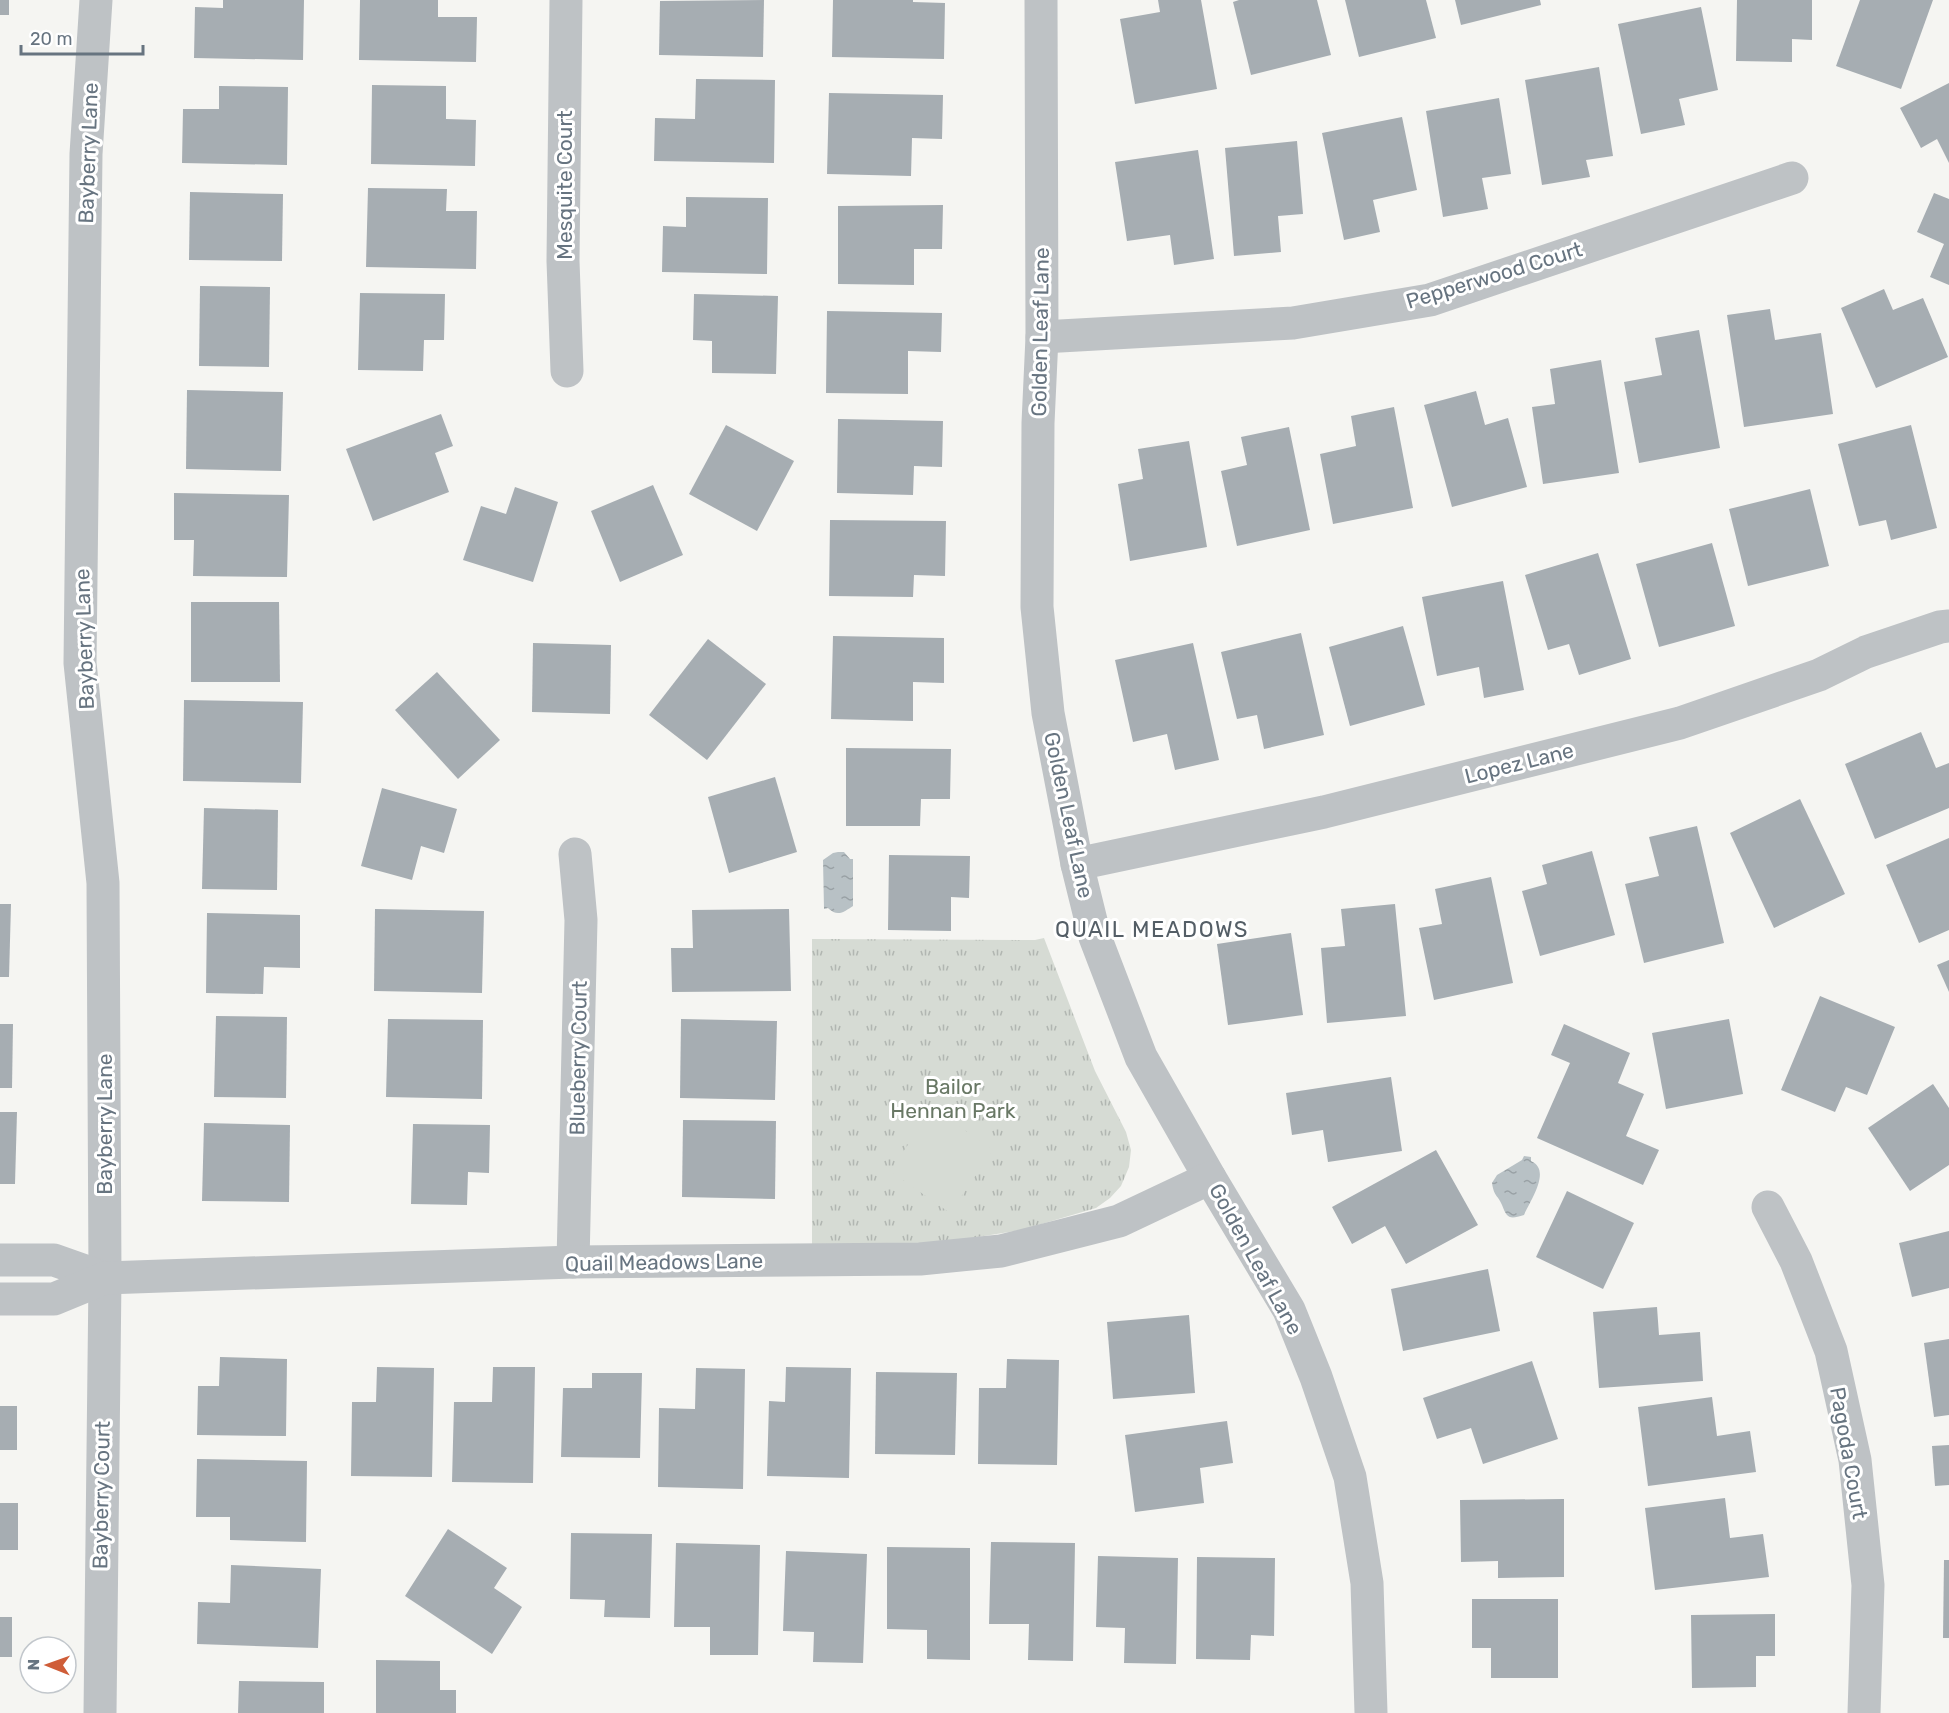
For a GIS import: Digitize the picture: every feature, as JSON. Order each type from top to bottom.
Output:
[{"type":"street","name":"Bayberry Lane","points":[[96,0],[86,154],[80,663],[103,883],[105,1278]]},
{"type":"street","name":"Mesquite Court","points":[[566,0],[563,261],[567,371]]},
{"type":"street","name":"Golden Leaf Lane","points":[[1041,0],[1042,337],[1038,423],[1037,607],[1048,713],[1077,864],[1095,937],[1141,1057],[1289,1310],[1316,1377],[1350,1477],[1367,1583],[1371,1713]]},
{"type":"street","name":"Pepperwood Court","points":[[1042,337],[1293,323],[1430,300],[1792,178]]},
{"type":"street","name":"Lopez Lane","points":[[1077,864],[1324,812],[1680,723],[1820,675],[1866,652],[1949,626]]},
{"type":"street","name":"Blueberry Court","points":[[573,1262],[581,920],[575,854]]},
{"type":"street","name":"Quail Meadows Lane","points":[[0,1299],[54,1299],[105,1278],[573,1262],[920,1259],[1001,1251],[1119,1221],[1210,1178]]},
{"type":"street","name":"Pagoda Court","points":[[1768,1207],[1796,1261],[1831,1351],[1855,1460],[1868,1585],[1864,1713]]},
{"type":"street","name":"Quail Meadows Lane","points":[[0,1260],[54,1260],[105,1278]]},
{"type":"street","name":"Bayberry Court","points":[[99,1713],[105,1278]]},
{"type":"green space","name":"Bailor Hennan Park","points":[[1044,938],[1095,1071],[1126,1132],[1131,1150],[1129,1167],[1121,1186],[1096,1208],[1021,1230],[924,1243],[812,1244],[812,939],[1035,940]]},
{"type":"green space","points":[[933,1108],[993,1150],[950,1213],[890,1171]]},
{"type":"water","points":[[838,852],[844,852],[850,859],[853,859],[853,906],[835,913],[828,908],[824,909],[823,860]]},
{"type":"water","points":[[1524,1156],[1531,1157],[1531,1161],[1537,1165],[1540,1178],[1524,1215],[1509,1217],[1492,1183],[1497,1175],[1522,1160]]},
{"type":"building","points":[[0,0],[9,0],[9,15],[0,15]]},
{"type":"building","points":[[223,0],[304,0],[303,60],[194,58],[195,7],[223,8]]},
{"type":"building","points":[[360,0],[438,0],[438,17],[477,17],[476,62],[359,60]]},
{"type":"building","points":[[764,0],[763,57],[659,55],[660,1]]},
{"type":"building","points":[[833,0],[913,0],[913,2],[945,3],[944,59],[832,57]]},
{"type":"building","points":[[1158,0],[1201,0],[1217,89],[1135,104],[1120,19],[1160,12]]},
{"type":"building","points":[[1239,0],[1317,0],[1331,55],[1251,75],[1233,2]]},
{"type":"building","points":[[1345,0],[1426,0],[1436,38],[1359,57]]},
{"type":"building","points":[[1455,0],[1540,0],[1541,5],[1461,25]]},
{"type":"building","points":[[1737,0],[1812,0],[1812,40],[1792,39],[1792,62],[1736,61]]},
{"type":"building","points":[[1860,0],[1933,0],[1901,89],[1836,66]]},
{"type":"building","points":[[1701,7],[1718,90],[1679,99],[1685,125],[1641,134],[1618,24]]},
{"type":"building","points":[[1599,67],[1613,156],[1586,160],[1590,177],[1542,185],[1525,80]]},
{"type":"building","points":[[696,79],[775,80],[774,163],[654,161],[655,118],[695,119]]},
{"type":"building","points":[[1949,83],[1949,163],[1937,139],[1921,148],[1900,108]]},
{"type":"building","points":[[372,85],[446,86],[446,119],[476,120],[475,166],[371,164]]},
{"type":"building","points":[[219,86],[288,87],[287,165],[182,163],[183,109],[219,109]]},
{"type":"building","points":[[829,93],[943,95],[942,139],[912,138],[911,176],[827,174]]},
{"type":"building","points":[[1499,98],[1511,174],[1482,178],[1488,209],[1443,217],[1426,111]]},
{"type":"building","points":[[1402,117],[1417,190],[1373,200],[1380,232],[1344,240],[1322,133]]},
{"type":"building","points":[[1297,141],[1303,214],[1278,216],[1281,252],[1234,256],[1225,148]]},
{"type":"building","points":[[1198,150],[1214,259],[1174,265],[1170,235],[1127,241],[1115,162]]},
{"type":"building","points":[[368,188],[447,189],[446,211],[477,211],[476,269],[366,267]]},
{"type":"building","points":[[190,192],[283,194],[282,261],[189,260]]},
{"type":"building","points":[[1934,193],[1949,199],[1949,285],[1930,277],[1944,244],[1917,232]]},
{"type":"building","points":[[686,197],[768,198],[767,274],[662,272],[663,226],[686,227]]},
{"type":"building","points":[[943,205],[942,249],[914,249],[914,285],[838,284],[838,206]]},
{"type":"building","points":[[200,286],[270,287],[269,367],[199,366]]},
{"type":"building","points":[[1884,289],[1893,310],[1923,298],[1948,357],[1876,388],[1841,308]]},
{"type":"building","points":[[360,293],[445,294],[444,340],[424,340],[423,371],[358,370]]},
{"type":"building","points":[[694,294],[778,296],[776,374],[712,373],[712,341],[693,340]]},
{"type":"building","points":[[1770,309],[1775,340],[1821,333],[1833,414],[1744,427],[1727,315]]},
{"type":"building","points":[[827,311],[942,313],[941,352],[908,351],[908,394],[826,393]]},
{"type":"building","points":[[1699,330],[1720,448],[1639,463],[1624,382],[1662,375],[1655,338]]},
{"type":"building","points":[[1601,360],[1619,473],[1543,484],[1532,407],[1555,404],[1550,369]]},
{"type":"building","points":[[187,390],[283,392],[281,471],[186,469]]},
{"type":"building","points":[[1476,391],[1485,425],[1508,418],[1527,487],[1452,507],[1424,405]]},
{"type":"building","points":[[1394,407],[1413,508],[1333,524],[1320,454],[1356,446],[1351,416]]},
{"type":"building","points":[[441,414],[453,446],[435,453],[449,492],[373,521],[346,449]]},
{"type":"building","points":[[838,419],[943,421],[942,467],[914,466],[913,495],[837,493]]},
{"type":"building","points":[[726,425],[794,461],[757,531],[689,494]]},
{"type":"building","points":[[1911,425],[1937,528],[1891,540],[1886,520],[1859,526],[1838,444]]},
{"type":"building","points":[[1289,427],[1310,530],[1237,546],[1221,471],[1247,465],[1241,437]]},
{"type":"building","points":[[1189,441],[1207,547],[1130,561],[1118,484],[1143,479],[1138,449]]},
{"type":"building","points":[[653,485],[683,555],[620,582],[591,511]]},
{"type":"building","points":[[515,487],[558,502],[533,582],[463,560],[481,506],[506,514]]},
{"type":"building","points":[[1810,489],[1829,566],[1748,586],[1729,509]]},
{"type":"building","points":[[174,493],[289,495],[287,577],[193,576],[194,540],[174,540]]},
{"type":"building","points":[[830,520],[946,521],[945,576],[914,575],[913,597],[829,596]]},
{"type":"building","points":[[1712,543],[1735,626],[1659,647],[1636,564]]},
{"type":"building","points":[[1598,553],[1631,659],[1579,675],[1569,644],[1548,650],[1525,575]]},
{"type":"building","points":[[1503,581],[1524,690],[1484,698],[1479,667],[1437,676],[1422,597]]},
{"type":"building","points":[[191,602],[279,602],[280,682],[191,682]]},
{"type":"building","points":[[1403,626],[1425,705],[1350,726],[1329,647]]},
{"type":"building","points":[[1301,633],[1324,735],[1264,749],[1257,715],[1237,719],[1221,652]]},
{"type":"building","points":[[833,636],[944,638],[944,683],[913,682],[913,721],[831,719]]},
{"type":"building","points":[[708,639],[766,684],[707,760],[649,715]]},
{"type":"building","points":[[533,643],[611,645],[610,714],[532,712]]},
{"type":"building","points":[[1193,643],[1219,760],[1175,770],[1167,734],[1133,742],[1115,660]]},
{"type":"building","points":[[437,672],[500,740],[458,779],[395,710]]},
{"type":"building","points":[[184,700],[303,702],[301,783],[183,781]]},
{"type":"building","points":[[1921,732],[1936,768],[1949,763],[1949,808],[1875,839],[1845,764]]},
{"type":"building","points":[[846,748],[951,749],[950,799],[921,799],[920,826],[846,826]]},
{"type":"building","points":[[775,777],[797,852],[729,873],[708,797]]},
{"type":"building","points":[[382,788],[457,809],[444,853],[421,846],[412,880],[361,866]]},
{"type":"building","points":[[1800,799],[1845,894],[1774,928],[1730,833]]},
{"type":"building","points":[[204,808],[278,810],[277,890],[202,889]]},
{"type":"building","points":[[1697,826],[1724,943],[1644,963],[1625,884],[1659,876],[1649,837]]},
{"type":"building","points":[[1949,838],[1949,930],[1919,943],[1886,865]]},
{"type":"building","points":[[1592,851],[1615,935],[1540,956],[1522,891],[1547,884],[1542,865]]},
{"type":"building","points":[[889,855],[970,856],[969,898],[951,897],[951,931],[888,930]]},
{"type":"building","points":[[1491,877],[1513,983],[1434,1000],[1419,928],[1442,924],[1435,889]]},
{"type":"building","points":[[0,904],[11,904],[9,977],[0,977]]},
{"type":"building","points":[[1395,904],[1406,1016],[1327,1023],[1321,948],[1345,946],[1341,909]]},
{"type":"building","points":[[375,909],[484,911],[482,993],[374,991]]},
{"type":"building","points":[[789,909],[791,991],[672,992],[671,948],[693,948],[692,910]]},
{"type":"building","points":[[207,913],[300,915],[300,968],[264,967],[263,994],[206,993]]},
{"type":"building","points":[[1291,933],[1303,1015],[1228,1025],[1217,944]]},
{"type":"building","points":[[1949,960],[1949,992],[1937,965]]},
{"type":"building","points":[[1820,996],[1895,1027],[1867,1095],[1846,1087],[1835,1112],[1781,1090]]},
{"type":"building","points":[[216,1016],[287,1017],[286,1098],[214,1097]]},
{"type":"building","points":[[388,1019],[483,1020],[482,1099],[386,1097]]},
{"type":"building","points":[[681,1019],[777,1021],[775,1100],[680,1098]]},
{"type":"building","points":[[1729,1019],[1743,1094],[1666,1109],[1652,1033]]},
{"type":"building","points":[[0,1024],[13,1024],[12,1088],[0,1088]]},
{"type":"building","points":[[1564,1024],[1630,1053],[1618,1083],[1644,1094],[1626,1136],[1659,1150],[1643,1185],[1537,1138],[1570,1063],[1551,1055]]},
{"type":"building","points":[[1391,1077],[1402,1151],[1328,1162],[1323,1130],[1292,1135],[1286,1093]]},
{"type":"building","points":[[1933,1084],[1949,1108],[1949,1165],[1910,1191],[1868,1128]]},
{"type":"building","points":[[0,1112],[17,1112],[15,1184],[0,1184]]},
{"type":"building","points":[[683,1120],[776,1121],[775,1199],[682,1197]]},
{"type":"building","points":[[204,1123],[290,1125],[289,1202],[202,1201]]},
{"type":"building","points":[[413,1124],[490,1125],[489,1173],[468,1172],[467,1205],[411,1204]]},
{"type":"building","points":[[1436,1150],[1478,1225],[1406,1264],[1385,1226],[1352,1244],[1332,1207]]},
{"type":"building","points":[[1567,1191],[1634,1223],[1603,1289],[1536,1257]]},
{"type":"building","points":[[1949,1231],[1949,1288],[1912,1297],[1899,1243]]},
{"type":"building","points":[[1488,1269],[1500,1331],[1403,1351],[1391,1289]]},
{"type":"building","points":[[1657,1307],[1659,1335],[1700,1332],[1703,1381],[1599,1388],[1593,1312]]},
{"type":"building","points":[[1189,1315],[1195,1393],[1113,1399],[1107,1322]]},
{"type":"building","points":[[1949,1339],[1949,1415],[1934,1417],[1924,1343]]},
{"type":"building","points":[[220,1357],[287,1359],[286,1436],[197,1435],[198,1386],[219,1386]]},
{"type":"building","points":[[1007,1359],[1059,1360],[1057,1465],[978,1464],[979,1388],[1006,1388]]},
{"type":"building","points":[[1532,1361],[1558,1439],[1483,1464],[1471,1428],[1437,1439],[1423,1398]]},
{"type":"building","points":[[377,1367],[434,1368],[432,1477],[351,1476],[352,1402],[376,1402]]},
{"type":"building","points":[[493,1367],[535,1367],[533,1483],[452,1482],[454,1402],[492,1402]]},
{"type":"building","points":[[786,1367],[851,1368],[849,1478],[767,1476],[769,1401],[785,1402]]},
{"type":"building","points":[[696,1368],[745,1369],[743,1489],[658,1487],[659,1408],[695,1409]]},
{"type":"building","points":[[876,1372],[957,1373],[955,1455],[875,1454]]},
{"type":"building","points":[[592,1373],[642,1373],[640,1458],[561,1457],[563,1388],[592,1388]]},
{"type":"building","points":[[1712,1397],[1717,1436],[1750,1431],[1756,1472],[1648,1486],[1638,1407]]},
{"type":"building","points":[[0,1406],[17,1406],[17,1450],[0,1450]]},
{"type":"building","points":[[1227,1421],[1233,1463],[1200,1468],[1204,1503],[1135,1512],[1125,1435]]},
{"type":"building","points":[[1949,1445],[1949,1485],[1935,1486],[1932,1446]]},
{"type":"building","points":[[197,1459],[307,1461],[306,1542],[230,1540],[230,1517],[196,1517]]},
{"type":"building","points":[[1725,1498],[1730,1538],[1763,1534],[1769,1577],[1655,1590],[1645,1508]]},
{"type":"building","points":[[1564,1499],[1564,1577],[1498,1578],[1498,1561],[1461,1562],[1460,1500]]},
{"type":"building","points":[[0,1503],[18,1503],[18,1550],[0,1550]]},
{"type":"building","points":[[448,1529],[507,1568],[494,1588],[522,1607],[492,1654],[405,1596]]},
{"type":"building","points":[[571,1533],[652,1534],[650,1618],[604,1617],[605,1600],[570,1599]]},
{"type":"building","points":[[991,1542],[1075,1543],[1073,1661],[1028,1660],[1029,1624],[989,1624]]},
{"type":"building","points":[[676,1543],[760,1545],[758,1655],[710,1655],[710,1627],[674,1627]]},
{"type":"building","points":[[887,1547],[970,1548],[970,1660],[927,1659],[927,1630],[887,1629]]},
{"type":"building","points":[[786,1551],[867,1554],[863,1663],[813,1662],[814,1632],[783,1631]]},
{"type":"building","points":[[1098,1556],[1178,1558],[1176,1664],[1124,1663],[1125,1628],[1096,1627]]},
{"type":"building","points":[[1197,1557],[1275,1558],[1274,1636],[1251,1635],[1250,1660],[1196,1659]]},
{"type":"building","points":[[1944,1560],[1949,1560],[1949,1638],[1943,1638]]},
{"type":"building","points":[[231,1565],[321,1569],[318,1648],[197,1644],[198,1602],[230,1603]]},
{"type":"building","points":[[1472,1599],[1558,1599],[1558,1678],[1491,1678],[1491,1648],[1472,1648]]},
{"type":"building","points":[[1775,1614],[1775,1656],[1756,1656],[1756,1687],[1692,1688],[1691,1615]]},
{"type":"building","points":[[0,1617],[12,1617],[12,1657],[0,1657]]},
{"type":"building","points":[[376,1660],[440,1661],[440,1690],[456,1690],[456,1713],[376,1713]]},
{"type":"building","points":[[239,1681],[324,1682],[324,1713],[238,1713]]},
{"type":"district","name":"QUAIL MEADOWS","points":[[1152,929]]}]
